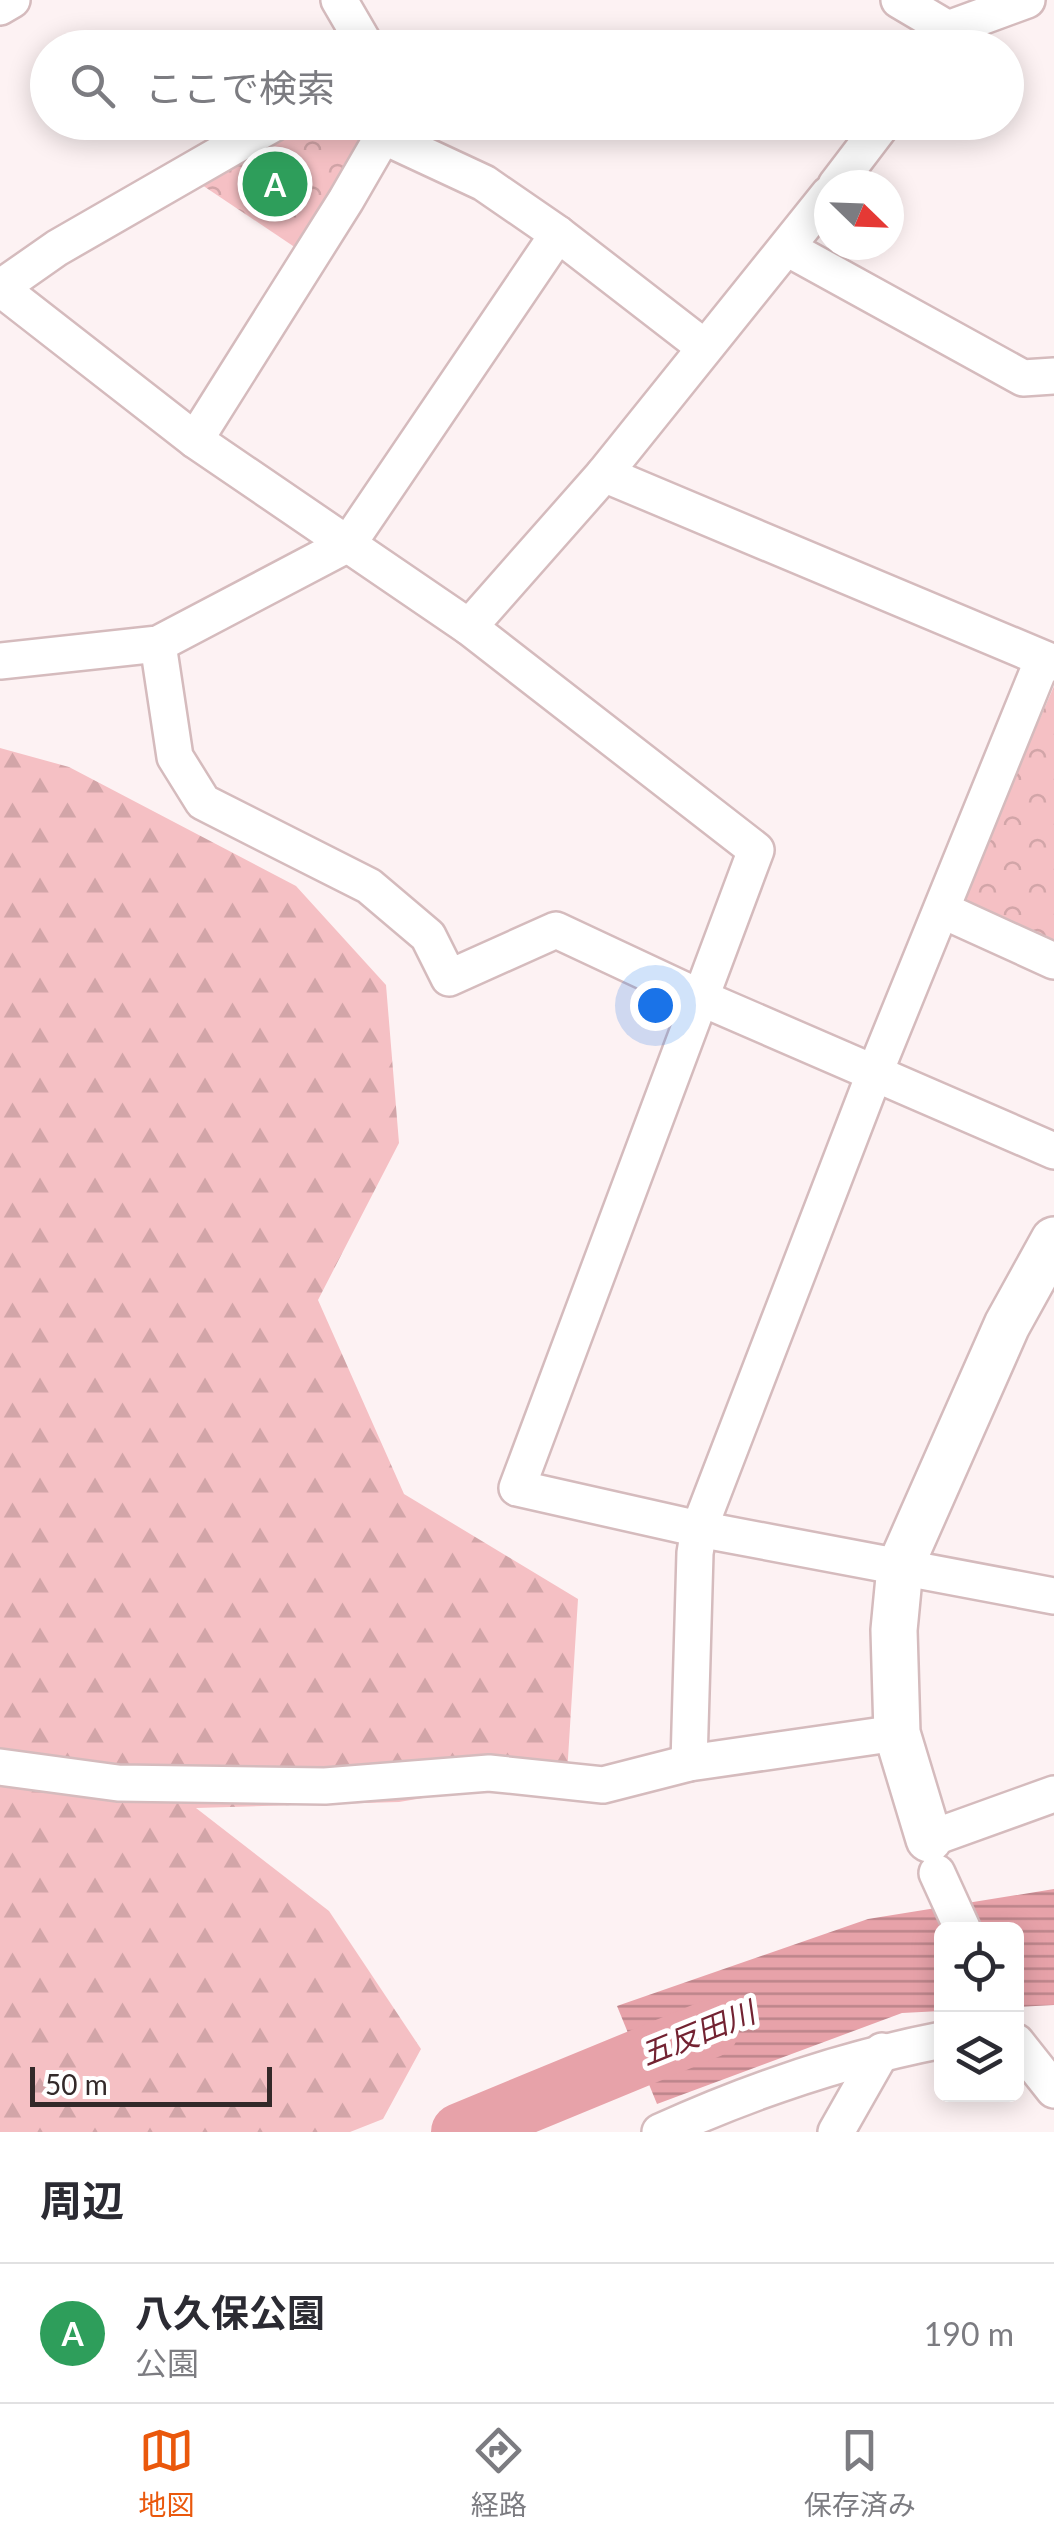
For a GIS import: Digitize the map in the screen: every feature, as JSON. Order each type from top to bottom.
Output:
[{"type":"street","points":[[0,6],[12,0]]},
{"type":"street","points":[[338,0],[356,30]]},
{"type":"street","points":[[899,0],[933,30]]},
{"type":"street","points":[[960,30],[1028,0]]},
{"type":"street","points":[[245,140],[57,248],[0,288],[195,440],[469,627],[756,850],[517,1488],[700,1529],[1054,1596]]},
{"type":"street","points":[[195,440],[378,140]]},
{"type":"street","points":[[405,140],[484,183],[558,234],[704,347]]},
{"type":"street","points":[[847,170],[870,140]]},
{"type":"street","points":[[469,627],[604,474],[814,213]]},
{"type":"street","points":[[0,662],[158,644],[348,544],[558,234]]},
{"type":"street","points":[[787,248],[1023,378],[1054,376]]},
{"type":"street","points":[[604,474],[1048,661],[875,1072],[700,1529],[695,1554],[689,1764]]},
{"type":"street","points":[[158,644],[175,756],[203,802],[368,886],[428,936],[449,978],[556,930],[699,997],[1054,1151]]},
{"type":"street","points":[[942,910],[1054,961]]},
{"type":"street","points":[[960,1922],[933,1856],[896,1732],[894,1630],[900,1567],[1007,1325],[1054,1240]]},
{"type":"street","points":[[0,1767],[118,1783],[324,1786],[489,1774],[604,1786],[689,1764],[896,1732]]},
{"type":"street","points":[[933,1856],[1054,1794]]},
{"type":"street","points":[[660,2132],[731,2100],[882,2052],[934,2042]]},
{"type":"street","points":[[836,2132],[882,2052]]},
{"type":"street","points":[[1024,2052],[1054,2090]]},
{"type":"green space","points":[[263,140],[364,140],[347,184],[296,248],[202,185],[207,172]]},
{"type":"green space","points":[[1054,686],[1054,949],[959,906]]},
{"type":"green space","points":[[0,748],[69,767],[296,886],[386,985],[399,1143],[318,1300],[404,1494],[578,1599],[567,1774],[399,1802],[196,1808],[329,1911],[421,2049],[383,2119],[350,2132],[0,2132]]},
{"type":"water","points":[[1054,1889],[1054,2005],[1024,2007],[1024,1922],[934,1922],[934,2011],[902,2013],[657,2104],[617,2006],[868,1919]]},
{"type":"waterway","name":"五反田川","points":[[460,2132],[710,2029]]},
{"type":"place","name":"八久保公園","points":[[275,184]]}]
